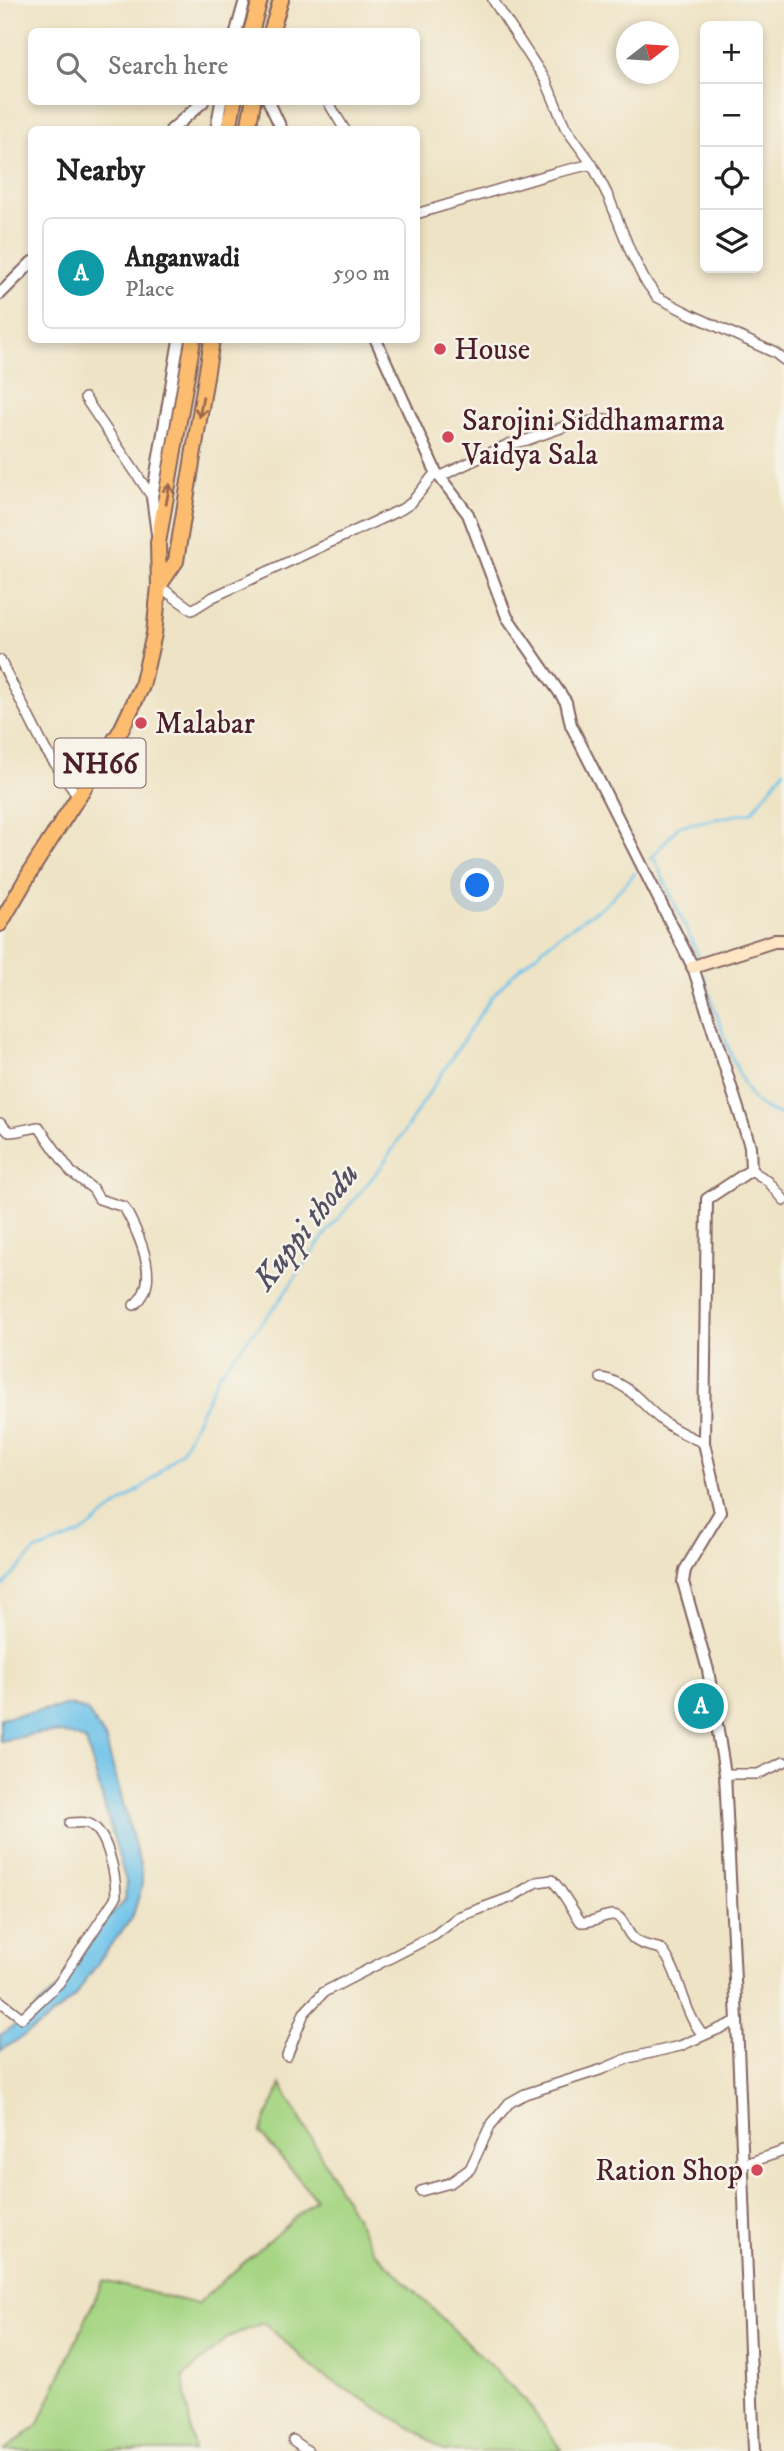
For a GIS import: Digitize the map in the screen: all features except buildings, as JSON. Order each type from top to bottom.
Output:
[{"type":"highway","points":[[252,28],[260,0]]},
{"type":"highway","points":[[272,28],[281,0]]},
{"type":"highway","points":[[249,123],[252,105]]},
{"type":"highway","points":[[230,126],[233,108]]},
{"type":"highway","name":"NH66","points":[[0,924],[121,730],[142,686],[154,634],[159,586],[158,543],[192,343]]},
{"type":"highway","name":"NH66","points":[[159,586],[176,561],[212,343]]},
{"type":"main road","points":[[693,967],[784,941]]},
{"type":"street","points":[[237,28],[245,0]]},
{"type":"street","points":[[494,0],[546,81],[565,127],[592,164],[620,220],[631,253],[657,297],[775,353],[784,360]]},
{"type":"street","points":[[176,126],[200,105]]},
{"type":"street","points":[[217,126],[220,105]]},
{"type":"street","points":[[271,105],[280,126]]},
{"type":"street","points":[[330,105],[343,126]]},
{"type":"street","points":[[420,213],[592,164]]},
{"type":"street","points":[[0,294],[28,266]]},
{"type":"street","points":[[158,543],[152,498],[178,343]]},
{"type":"street","points":[[377,343],[438,474],[468,513],[507,617],[566,702],[571,725],[693,967],[750,1146],[751,1170]]},
{"type":"street","points":[[85,398],[152,498]]},
{"type":"street","points":[[159,586],[192,610],[213,597],[402,509],[438,474],[509,444],[581,422],[606,419],[620,425]]},
{"type":"street","points":[[0,660],[45,749],[78,797]]},
{"type":"street","points":[[0,1123],[9,1132],[22,1132],[39,1127],[71,1172],[93,1189],[99,1199],[124,1207],[146,1264],[147,1280],[143,1298],[134,1305]]},
{"type":"street","points":[[751,1170],[768,1181],[784,1200]]},
{"type":"street","points":[[751,1170],[707,1199],[704,1443],[720,1512],[685,1570],[683,1582],[708,1670],[725,1774],[754,2451]]},
{"type":"street","points":[[601,1378],[621,1383],[663,1421],[704,1443]]},
{"type":"street","points":[[725,1774],[758,1774],[784,1762]]},
{"type":"street","points":[[0,2001],[22,2018],[41,2002],[59,1983],[116,1896],[116,1882],[102,1835],[89,1824],[70,1823]]},
{"type":"street","points":[[287,2056],[304,2013],[324,1992],[435,1935],[458,1917],[512,1897],[537,1882],[552,1880],[564,1892],[570,1908],[581,1922],[619,1916],[632,1938],[640,1944],[661,1949],[673,1968],[693,2023],[703,2035]]},
{"type":"street","points":[[421,2191],[450,2183],[470,2169],[490,2126],[509,2103],[525,2094],[629,2058],[680,2046],[737,2021]]},
{"type":"street","points":[[742,2165],[784,2151]]},
{"type":"street","points":[[293,2440],[308,2451]]},
{"type":"green space","points":[[281,2084],[374,2251],[526,2401],[562,2451],[444,2451],[421,2434],[320,2374],[264,2323],[228,2337],[183,2377],[194,2451],[4,2451],[38,2425],[103,2281],[197,2304],[316,2199],[260,2133]]},
{"type":"water","points":[[71,1705],[87,1711],[105,1738],[142,1872],[142,1886],[132,1918],[74,1997],[45,2022],[0,2051],[0,2035],[21,2022],[61,1986],[105,1921],[124,1901],[127,1885],[86,1741],[54,1732],[0,1741],[0,1718]]},
{"type":"waterway","points":[[650,859],[679,826],[752,812],[784,770]]},
{"type":"waterway","points":[[653,856],[698,955]]},
{"type":"waterway","name":"Kuppi thodu","points":[[0,1589],[35,1551],[80,1534],[149,1482],[182,1450],[219,1374],[280,1300],[324,1236],[381,1167],[490,999],[515,972],[558,936],[606,904],[635,873]]},
{"type":"waterway","points":[[704,976],[743,1083],[759,1105],[784,1116]]},
{"type":"place","name":"House","points":[[440,349]]},
{"type":"place","name":"Sarojini Siddhamarma Vaidya Sala","points":[[448,437]]},
{"type":"place","name":"Malabar","points":[[141,723]]},
{"type":"place","name":"Anganwadi","points":[[701,1706]]},
{"type":"place","name":"Ration Shop","points":[[757,2170]]}]
